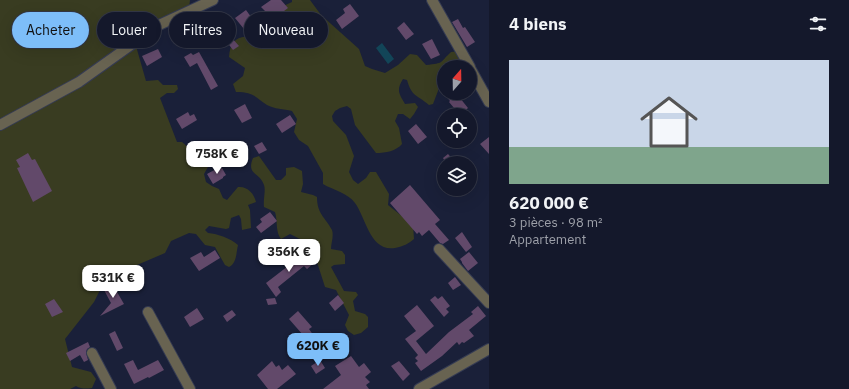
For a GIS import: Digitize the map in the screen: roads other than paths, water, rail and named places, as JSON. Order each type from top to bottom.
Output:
[{"type":"street","points":[[0,125],[79,82],[159,25],[213,0]]},
{"type":"street","points":[[432,0],[466,60]]},
{"type":"street","points":[[477,80],[489,102]]},
{"type":"street","points":[[439,249],[489,303]]},
{"type":"street","points":[[148,312],[190,389]]},
{"type":"street","points":[[419,389],[489,349]]},
{"type":"street","points":[[92,353],[111,389]]},
{"type":"water","points":[[382,43],[394,59],[388,64],[376,48]]}]
